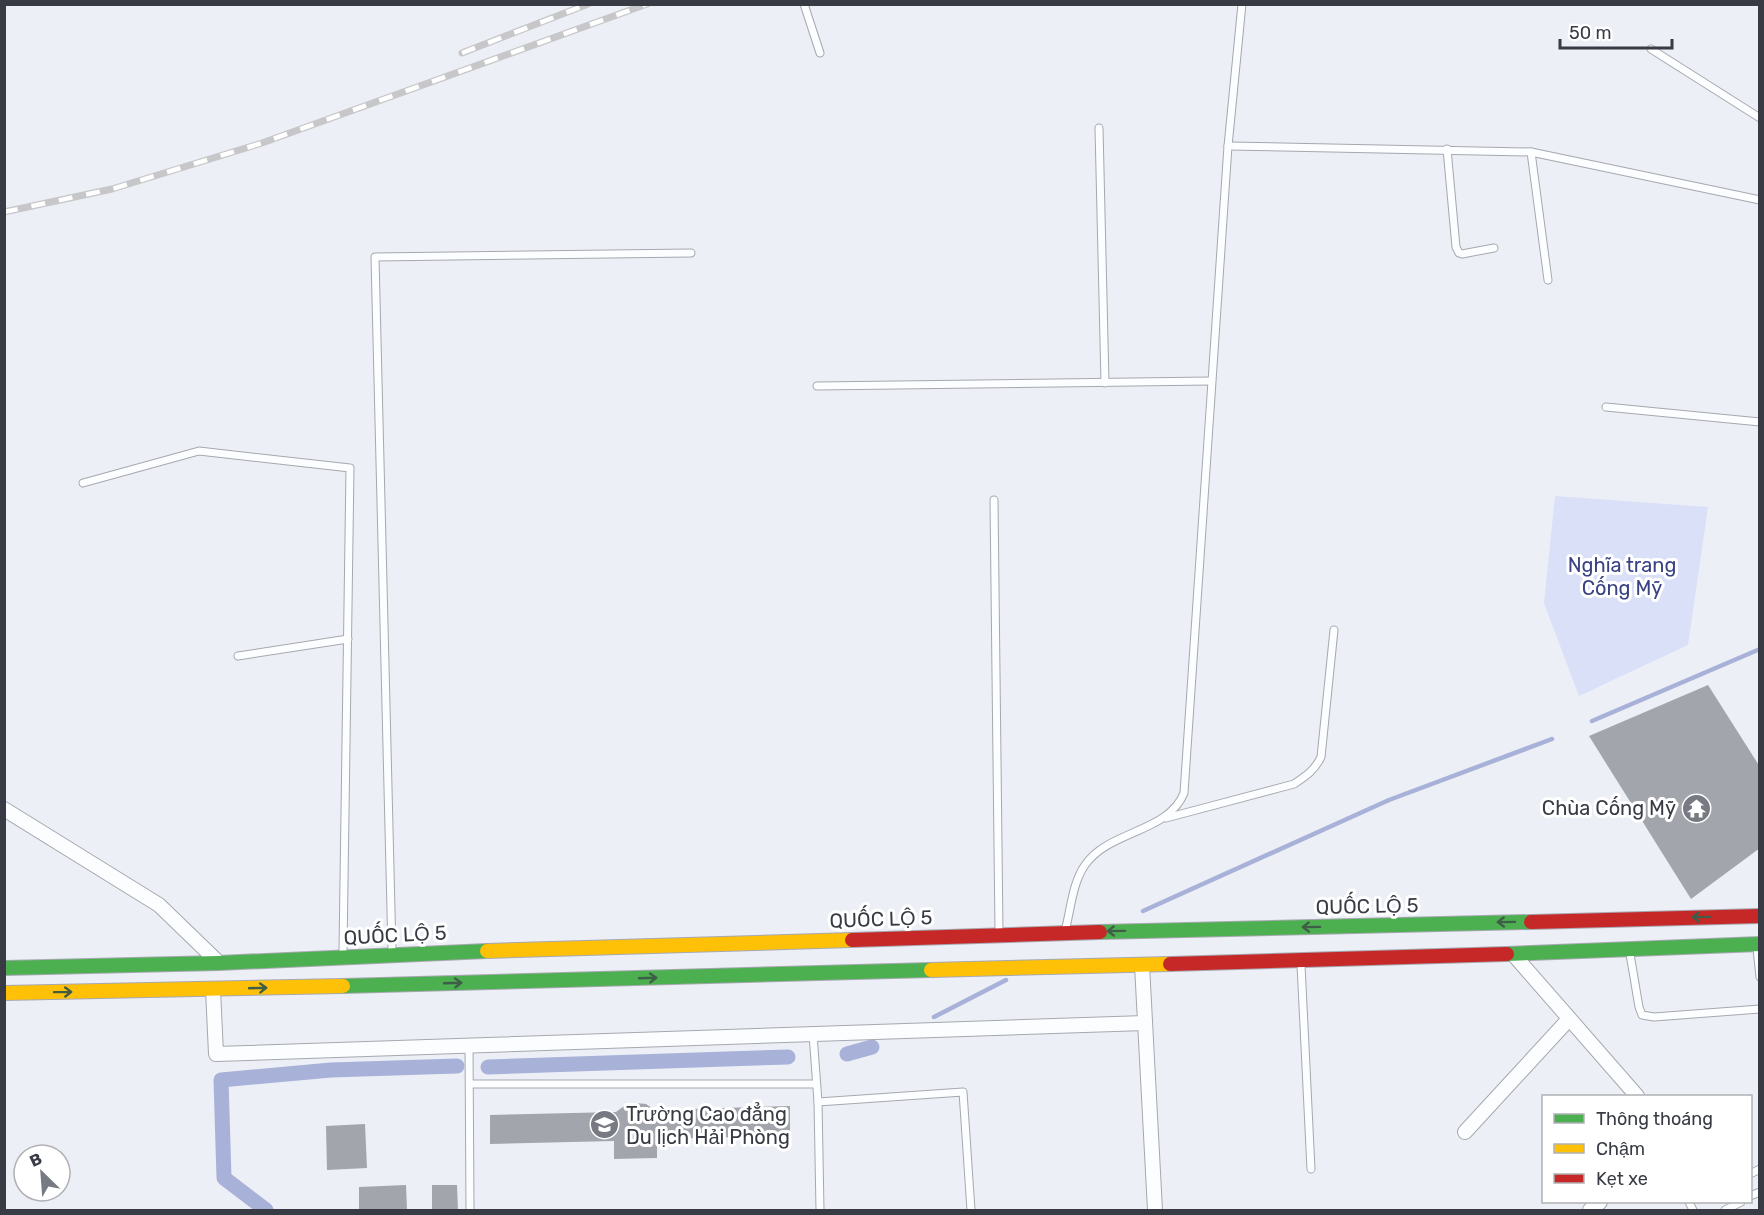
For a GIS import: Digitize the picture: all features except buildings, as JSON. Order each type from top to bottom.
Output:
[{"type":"highway","name":"QUỐC LỘ 5","points":[[4,968],[219,963],[392,954],[1065,933],[1760,916]]},
{"type":"highway","points":[[4,993],[1142,965],[1758,944]]},
{"type":"street","points":[[4,809],[159,905],[219,963]]},
{"type":"street","points":[[1513,954],[1636,1095]]},
{"type":"street","points":[[1142,965],[1155,1210]]},
{"type":"street","points":[[213,989],[216,1054],[1145,1023]]},
{"type":"street","points":[[1465,1132],[1569,1019]]},
{"type":"lane","points":[[804,4],[820,52]]},
{"type":"lane","points":[[1161,819],[1180,803],[1184,793],[1228,146],[1242,4]]},
{"type":"lane","points":[[1651,49],[1760,118]]},
{"type":"lane","points":[[1099,128],[1105,383]]},
{"type":"lane","points":[[1228,146],[1531,152],[1760,200]]},
{"type":"lane","points":[[1447,149],[1456,247],[1462,254],[1494,248]]},
{"type":"lane","points":[[1531,152],[1548,280]]},
{"type":"lane","points":[[392,954],[375,257],[691,253]]},
{"type":"lane","points":[[816,386],[1211,381]]},
{"type":"lane","points":[[1606,407],[1760,422]]},
{"type":"lane","points":[[83,483],[199,451],[350,468],[343,957]]},
{"type":"lane","points":[[994,500],[999,935]]},
{"type":"lane","points":[[1065,933],[1078,877],[1086,864],[1107,845],[1161,819],[1294,784],[1316,767],[1321,757],[1334,630]]},
{"type":"lane","points":[[238,656],[348,639]]},
{"type":"lane","points":[[1758,944],[1760,977]]},
{"type":"lane","points":[[1629,948],[1642,1015],[1654,1017],[1760,1009]]},
{"type":"lane","points":[[1301,960],[1311,1170]]},
{"type":"lane","points":[[813,1034],[818,1102],[820,1210]]},
{"type":"lane","points":[[470,1046],[470,1210]]},
{"type":"lane","points":[[470,1084],[816,1084]]},
{"type":"lane","points":[[818,1102],[963,1092],[971,1210]]},
{"type":"lane","points":[[1725,1210],[1739,1203]]},
{"type":"green space","name":"Nghĩa trang Cống Mỹ","points":[[1555,496],[1708,507],[1688,645],[1579,696],[1544,603]]},
{"type":"waterway","points":[[1592,721],[1760,649]]},
{"type":"waterway","points":[[1143,911],[1389,800],[1552,739]]},
{"type":"waterway","points":[[934,1017],[1006,980]]},
{"type":"waterway","points":[[847,1054],[872,1047]]},
{"type":"waterway","points":[[488,1067],[788,1057]]},
{"type":"waterway","points":[[266,1210],[224,1178],[221,1080],[331,1070],[457,1066]]},
{"type":"railway","points":[[462,53],[588,4]]},
{"type":"railway","points":[[4,212],[112,189],[262,143],[647,4]]},
{"type":"traffic: fast","points":[[1100,932],[1531,922]]},
{"type":"traffic: fast","points":[[1507,954],[1760,944]]},
{"type":"traffic: fast","points":[[4,968],[219,963],[487,951]]},
{"type":"traffic: fast","points":[[343,986],[931,970]]},
{"type":"traffic: slow","points":[[487,951],[852,940]]},
{"type":"traffic: slow","points":[[931,970],[1170,964]]},
{"type":"traffic: slow","points":[[4,993],[343,986]]},
{"type":"traffic: jam","points":[[1531,922],[1760,916]]},
{"type":"traffic: jam","points":[[852,940],[1100,932]]},
{"type":"traffic: jam","points":[[1170,964],[1507,954]]},
{"type":"place","name":"Chùa Cống Mỹ","points":[[1697,808]]},
{"type":"place","name":"Trường Cao đẳng Du lịch Hải Phòng","points":[[605,1125]]}]
